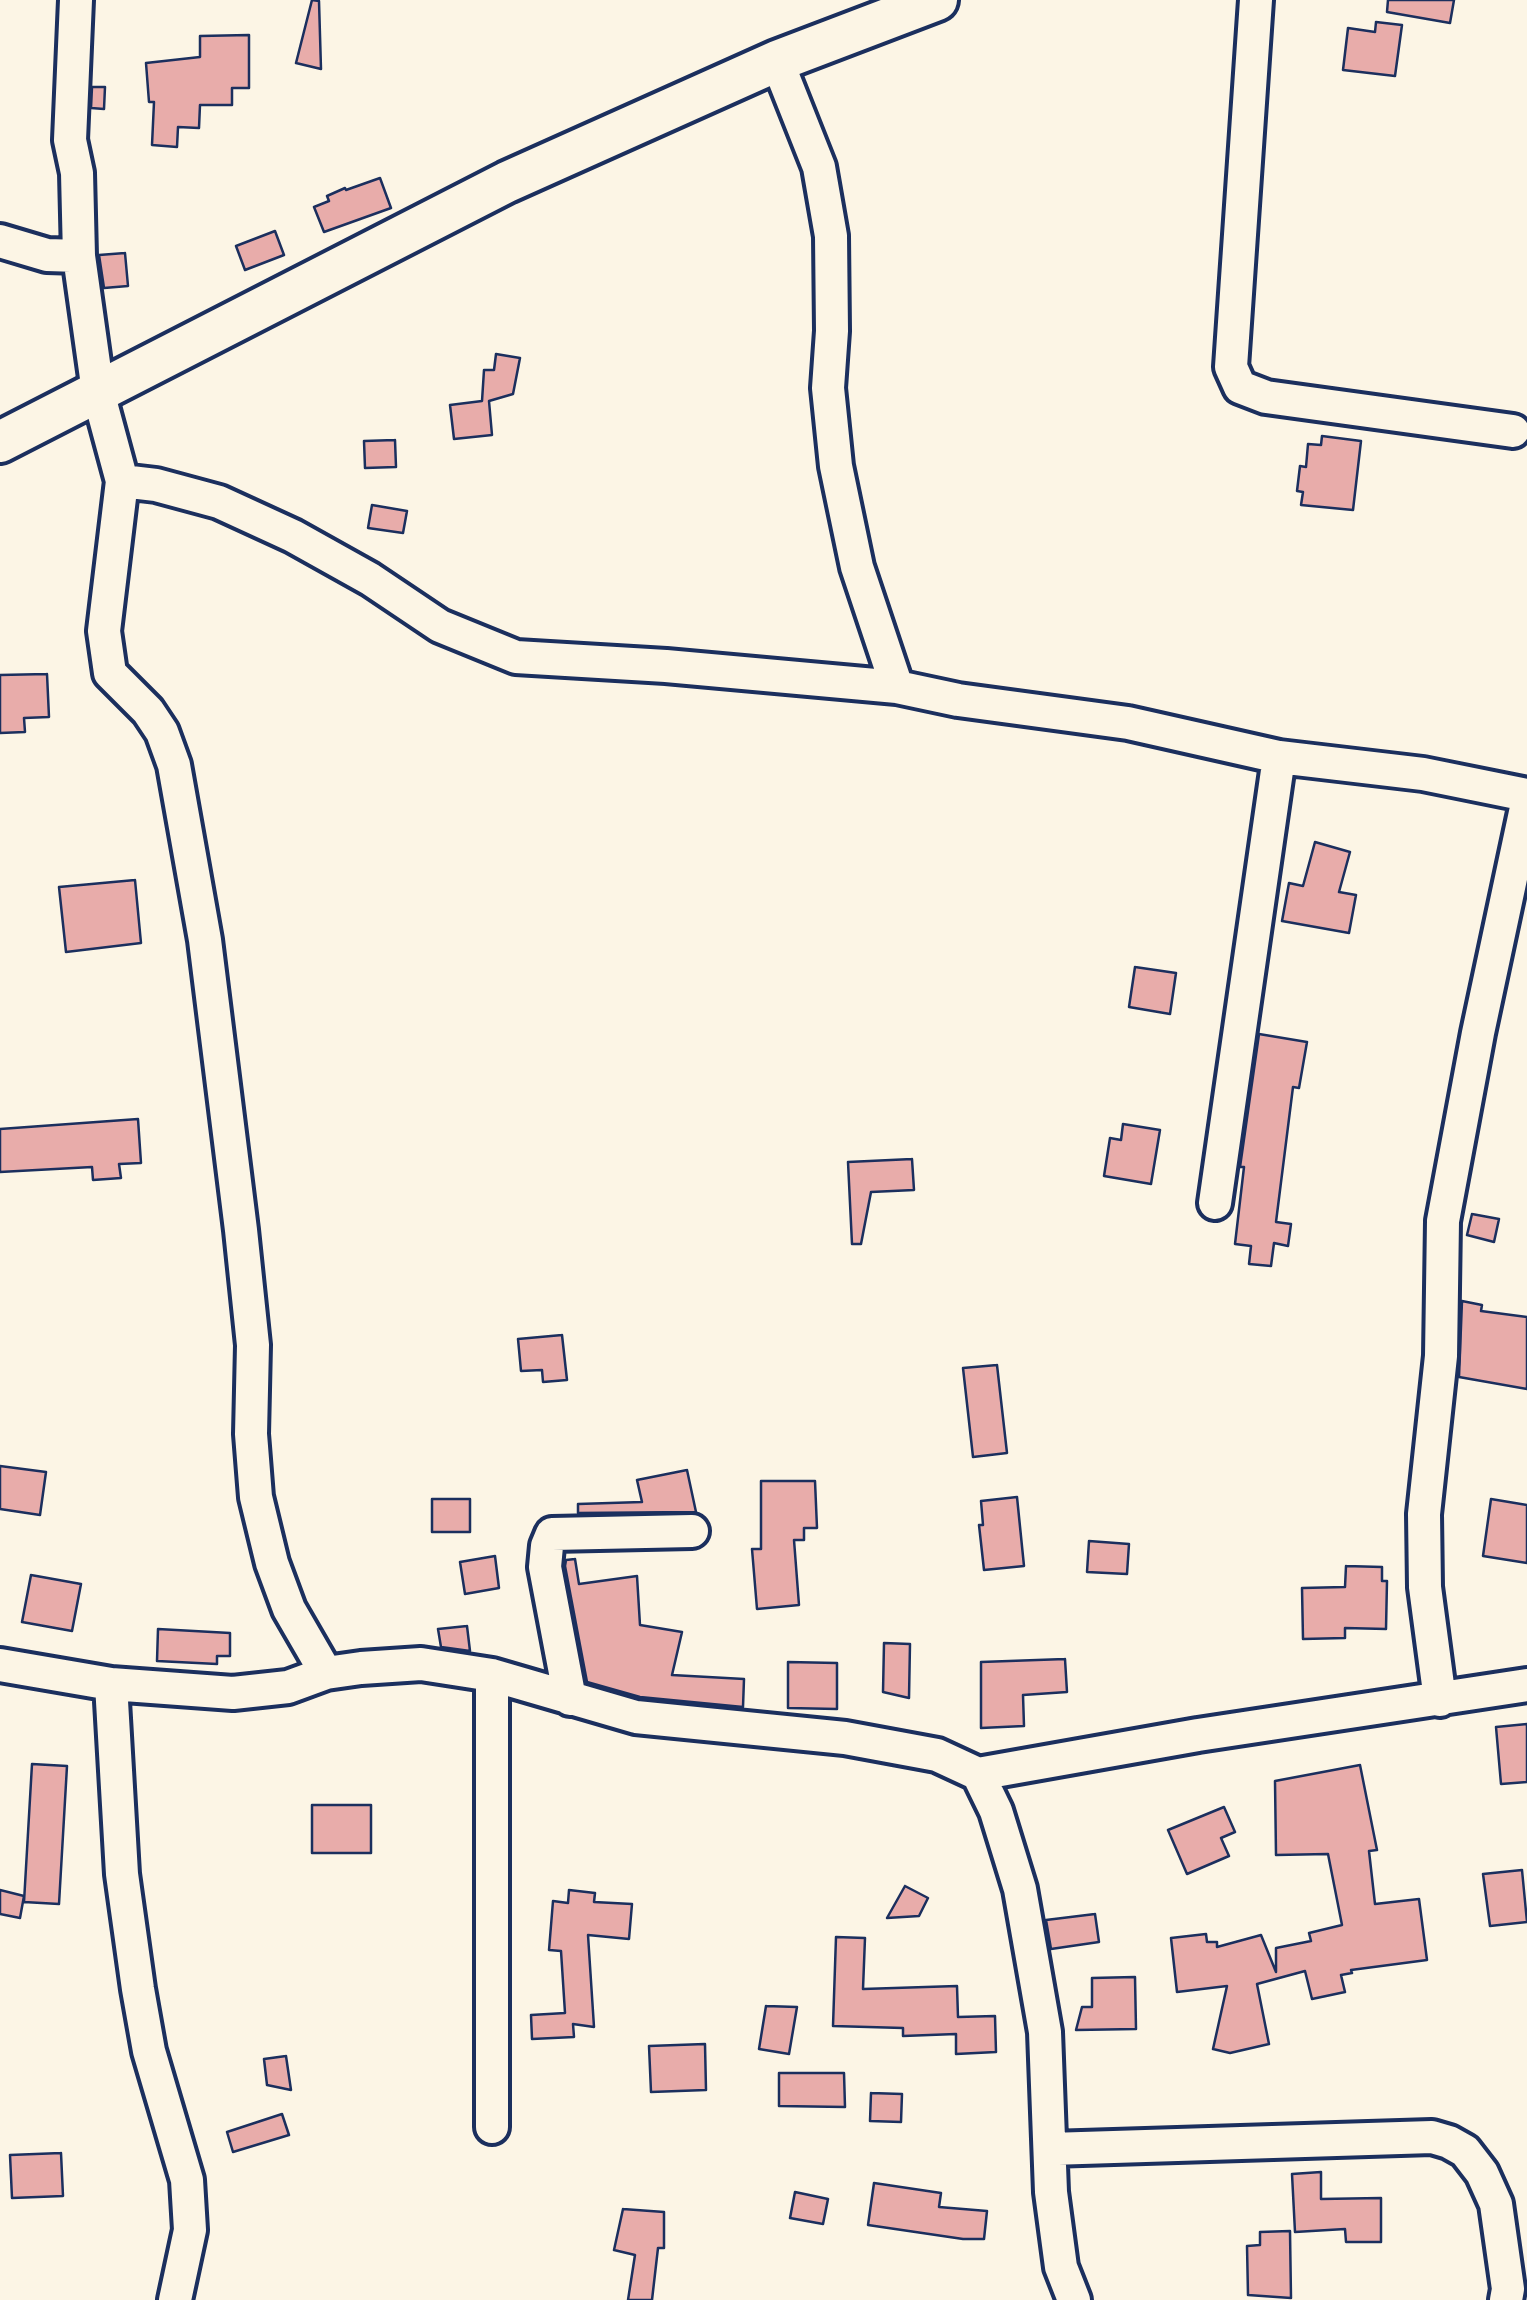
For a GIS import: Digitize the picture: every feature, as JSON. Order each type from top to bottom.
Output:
[{"type":"main road","points":[[0,442],[507,182],[777,61],[937,0]]},
{"type":"street","points":[[76,0],[70,140],[77,173],[80,256],[98,392],[122,482],[104,631],[110,672],[148,711],[162,732],[174,764],[204,940],[242,1230],[253,1345],[250,1434],[256,1497],[288,1608],[326,1674]]},
{"type":"street","points":[[1256,0],[1231,367],[1240,387],[1266,397],[1513,431]]},
{"type":"street","points":[[777,61],[819,166],[831,236],[828,388],[836,466],[857,566],[897,687]]},
{"type":"street","points":[[0,241],[47,254],[80,256]]},
{"type":"street","points":[[122,482],[156,486],[218,502],[293,536],[370,579],[440,626],[516,657],[897,687],[958,700],[1128,723],[1279,757],[1423,774],[1527,795]]},
{"type":"street","points":[[1216,1203],[1279,757]]},
{"type":"street","points":[[1440,1700],[1426,1587],[1424,1514],[1442,1342],[1443,1221],[1527,804]]},
{"type":"street","points":[[570,1699],[545,1567],[552,1534],[692,1531]]},
{"type":"street","points":[[0,1665],[110,1684],[233,1693],[288,1687],[326,1674],[421,1664],[492,1675],[636,1717],[845,1738],[937,1755],[978,1774],[1198,1734],[1527,1685]]},
{"type":"street","points":[[492,1675],[492,2127]]},
{"type":"street","points":[[110,1684],[122,1874],[138,1989],[149,2051],[187,2180],[190,2230],[175,2300]]},
{"type":"street","points":[[978,1774],[992,1801],[1020,1889],[1045,2032],[1051,2192],[1061,2267],[1074,2300]]},
{"type":"street","points":[[1050,2149],[1432,2137],[1449,2142],[1465,2151],[1482,2173],[1496,2204],[1508,2288],[1506,2300]]},
{"type":"building","points":[[312,0],[319,1],[321,69],[296,63]]},
{"type":"building","points":[[1388,0],[1454,0],[1450,23],[1387,12]]},
{"type":"building","points":[[1376,22],[1402,25],[1395,76],[1343,70],[1348,28],[1375,32]]},
{"type":"building","points":[[249,35],[249,88],[232,88],[232,105],[200,105],[199,128],[178,127],[177,147],[152,145],[154,102],[149,102],[146,63],[200,57],[200,36]]},
{"type":"building","points":[[92,87],[105,87],[104,109],[91,108]]},
{"type":"building","points":[[380,178],[391,208],[324,232],[314,207],[345,188]]},
{"type":"building","points":[[275,231],[284,255],[245,270],[236,246]]},
{"type":"building","points":[[125,253],[128,286],[104,288],[99,255]]},
{"type":"building","points":[[496,354],[520,358],[513,394],[489,401],[492,435],[454,439],[450,405],[482,401],[484,370],[494,370]]},
{"type":"building","points":[[1322,436],[1361,441],[1353,510],[1301,505],[1303,492],[1297,491],[1300,466],[1306,467],[1308,444],[1321,445]]},
{"type":"building","points":[[395,440],[396,467],[365,468],[364,441]]},
{"type":"building","points":[[372,505],[407,511],[403,533],[368,528]]},
{"type":"building","points":[[47,674],[49,717],[24,718],[25,732],[0,733],[0,675]]},
{"type":"building","points":[[1315,842],[1350,852],[1339,892],[1356,895],[1349,933],[1282,921],[1289,883],[1303,886]]},
{"type":"building","points":[[135,880],[141,943],[66,952],[59,887]]},
{"type":"building","points":[[1135,967],[1176,973],[1170,1014],[1129,1007]]},
{"type":"building","points":[[1259,1034],[1307,1042],[1299,1088],[1293,1087],[1276,1222],[1291,1224],[1288,1246],[1274,1243],[1271,1266],[1249,1264],[1251,1246],[1235,1244],[1244,1167],[1240,1167]]},
{"type":"building","points":[[138,1119],[141,1163],[119,1164],[121,1178],[93,1180],[92,1167],[0,1172],[0,1129]]},
{"type":"building","points":[[1123,1124],[1160,1130],[1151,1184],[1104,1176],[1110,1138],[1121,1140]]},
{"type":"building","points":[[912,1159],[914,1190],[871,1192],[861,1244],[852,1244],[848,1162]]},
{"type":"building","points":[[1472,1214],[1499,1219],[1494,1242],[1467,1235]]},
{"type":"building","points":[[1462,1301],[1482,1305],[1481,1311],[1527,1317],[1527,1389],[1459,1377]]},
{"type":"building","points":[[562,1335],[567,1380],[543,1382],[542,1370],[521,1371],[518,1339]]},
{"type":"building","points":[[997,1365],[1007,1453],[973,1457],[963,1368]]},
{"type":"building","points":[[0,1466],[46,1472],[40,1515],[0,1509]]},
{"type":"building","points":[[687,1470],[696,1512],[578,1513],[578,1504],[642,1502],[637,1480]]},
{"type":"building","points":[[761,1481],[815,1481],[817,1528],[804,1528],[804,1540],[794,1540],[799,1605],[757,1609],[752,1549],[761,1549]]},
{"type":"building","points":[[1017,1497],[1024,1566],[984,1570],[979,1525],[983,1525],[981,1501]]},
{"type":"building","points":[[432,1499],[470,1499],[470,1532],[432,1532]]},
{"type":"building","points":[[1491,1499],[1527,1505],[1527,1563],[1483,1556]]},
{"type":"building","points":[[1089,1541],[1129,1544],[1127,1574],[1087,1572]]},
{"type":"building","points":[[495,1556],[499,1588],[465,1594],[460,1562]]},
{"type":"building","points":[[575,1559],[579,1584],[637,1576],[640,1625],[682,1632],[672,1675],[744,1679],[743,1707],[640,1697],[587,1682],[565,1566],[566,1560]]},
{"type":"building","points":[[1346,1566],[1382,1567],[1382,1581],[1387,1581],[1386,1629],[1345,1628],[1345,1638],[1303,1639],[1302,1588],[1345,1587]]},
{"type":"building","points":[[31,1575],[81,1584],[72,1631],[22,1622]]},
{"type":"building","points":[[467,1626],[470,1651],[441,1647],[438,1629]]},
{"type":"building","points":[[158,1629],[230,1633],[230,1656],[217,1656],[217,1664],[157,1661]]},
{"type":"building","points":[[884,1643],[910,1644],[909,1698],[883,1692]]},
{"type":"building","points":[[1065,1659],[1067,1692],[1023,1695],[1024,1726],[981,1728],[981,1662]]},
{"type":"building","points":[[788,1662],[837,1663],[837,1709],[788,1708]]},
{"type":"building","points":[[1527,1724],[1527,1782],[1501,1784],[1496,1727]]},
{"type":"building","points":[[32,1764],[67,1766],[59,1904],[24,1902]]},
{"type":"building","points":[[1360,1765],[1377,1850],[1369,1851],[1375,1904],[1419,1899],[1427,1960],[1351,1970],[1352,1973],[1341,1975],[1345,1992],[1312,1999],[1305,1971],[1257,1984],[1269,2044],[1230,2053],[1213,2049],[1227,1986],[1177,1992],[1171,1938],[1206,1934],[1207,1942],[1217,1942],[1217,1947],[1261,1935],[1276,1972],[1276,1948],[1311,1941],[1309,1933],[1342,1925],[1328,1854],[1276,1855],[1275,1781]]},
{"type":"building","points":[[312,1805],[371,1805],[371,1853],[312,1853]]},
{"type":"building","points":[[1224,1807],[1235,1832],[1221,1838],[1229,1856],[1187,1874],[1168,1830]]},
{"type":"building","points":[[1522,1870],[1527,1922],[1490,1926],[1483,1874]]},
{"type":"building","points":[[905,1886],[928,1898],[919,1916],[887,1918]]},
{"type":"building","points":[[0,1890],[24,1896],[20,1918],[0,1914]]},
{"type":"building","points":[[569,1890],[595,1893],[594,1902],[632,1904],[629,1939],[588,1935],[594,2027],[573,2024],[574,2037],[532,2039],[531,2015],[565,2013],[561,1951],[549,1950],[553,1901],[568,1903]]},
{"type":"building","points":[[1095,1914],[1099,1942],[1051,1949],[1046,1920]]},
{"type":"building","points":[[836,1937],[865,1938],[863,1989],[957,1986],[958,2017],[995,2016],[996,2052],[956,2054],[956,2034],[903,2036],[903,2028],[833,2026]]},
{"type":"building","points":[[1135,1977],[1136,2029],[1076,2030],[1082,2007],[1092,2007],[1092,1978]]},
{"type":"building","points":[[766,2006],[797,2007],[789,2054],[759,2049]]},
{"type":"building","points":[[705,2044],[706,2090],[651,2092],[649,2046]]},
{"type":"building","points":[[286,2056],[291,2090],[267,2085],[264,2059]]},
{"type":"building","points":[[779,2073],[844,2073],[845,2107],[779,2106]]},
{"type":"building","points":[[871,2093],[902,2094],[901,2122],[870,2121]]},
{"type":"building","points":[[282,2114],[289,2135],[233,2152],[227,2132]]},
{"type":"building","points":[[61,2153],[63,2196],[12,2198],[10,2155]]},
{"type":"building","points":[[1321,2172],[1321,2199],[1381,2198],[1381,2242],[1346,2242],[1345,2229],[1295,2232],[1292,2174]]},
{"type":"building","points":[[874,2183],[941,2193],[939,2207],[987,2211],[984,2239],[868,2225]]},
{"type":"building","points":[[795,2192],[828,2199],[823,2224],[790,2218]]},
{"type":"building","points":[[623,2209],[664,2212],[664,2248],[658,2248],[652,2300],[628,2300],[635,2255],[614,2250]]},
{"type":"building","points":[[1290,2231],[1291,2298],[1248,2295],[1247,2246],[1260,2245],[1260,2232]]}]
